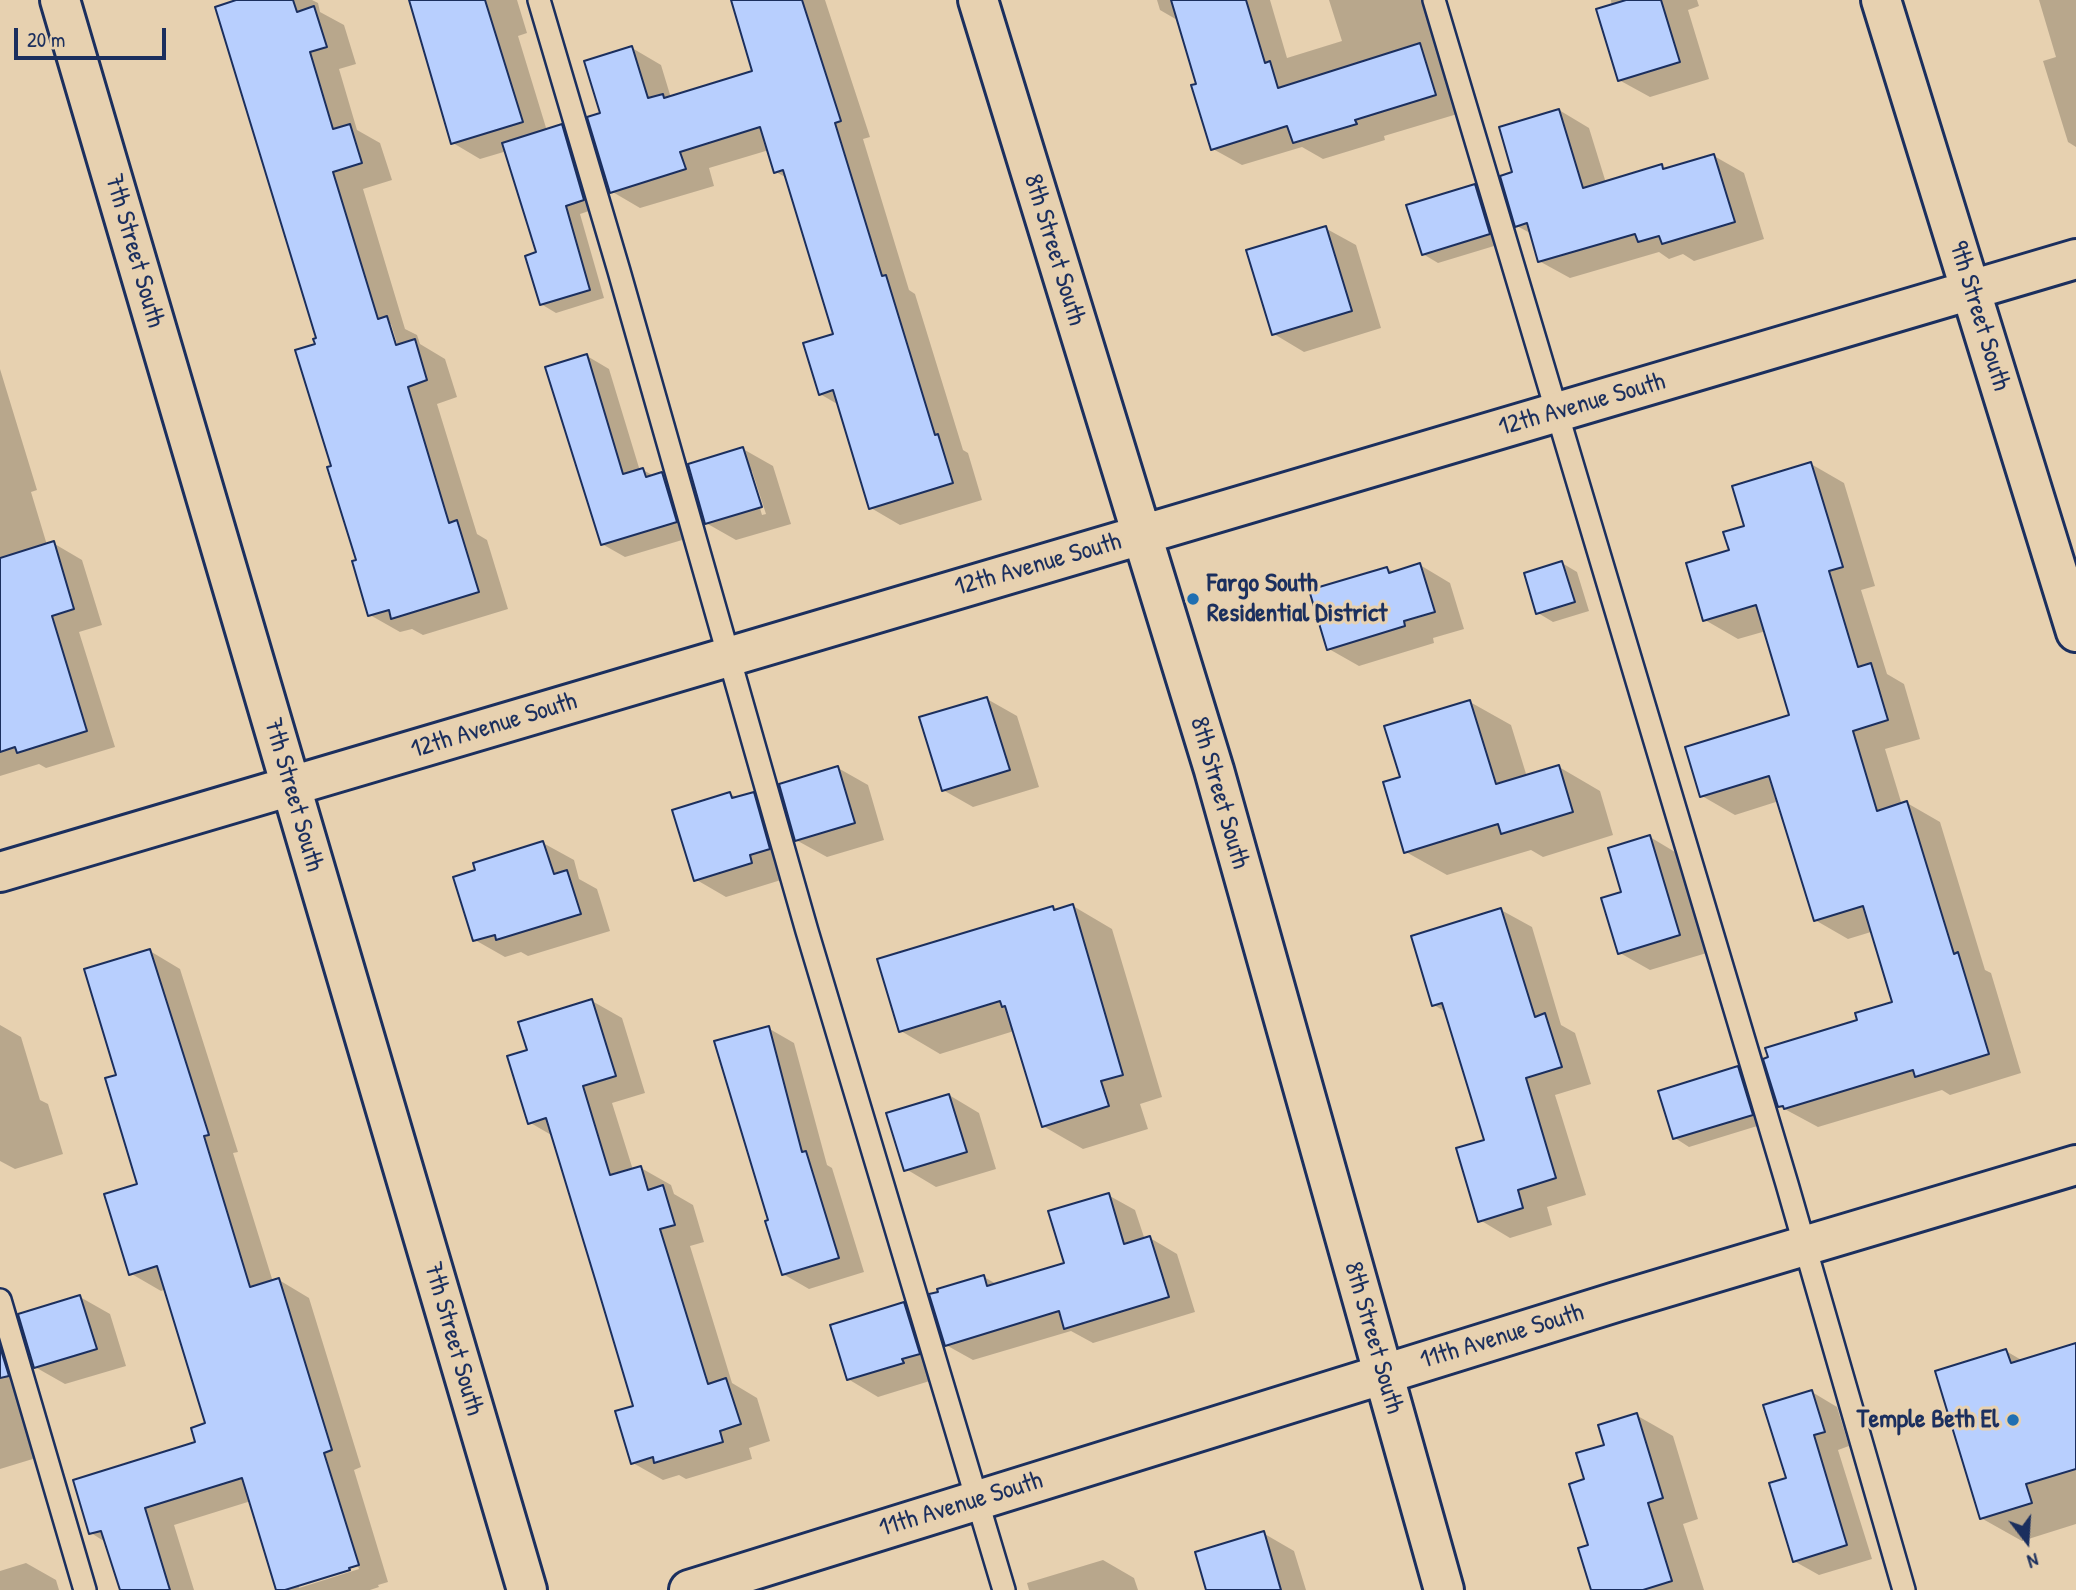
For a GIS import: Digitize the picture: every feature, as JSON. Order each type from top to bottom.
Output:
[{"type":"street","name":"7th Street South","points":[[60,0],[527,1590]]},
{"type":"street","name":"8th Street South","points":[[978,0],[1214,770],[1444,1590]]},
{"type":"street","name":"9th Street South","points":[[1881,0],[2076,632]]},
{"type":"street","name":"12th Avenue South","points":[[0,873],[2076,259]]},
{"type":"street","name":"11th Avenue South","points":[[690,1590],[1383,1374],[2076,1165]]},
{"type":"lane","points":[[539,0],[807,931],[1004,1590]]},
{"type":"lane","points":[[1434,0],[1905,1590]]},
{"type":"lane","points":[[0,1300],[85,1590]]},
{"type":"building","points":[[236,0],[293,0],[297,12],[314,6],[327,47],[310,52],[333,129],[350,124],[362,163],[333,172],[378,319],[387,316],[396,345],[415,339],[427,380],[408,387],[449,523],[457,520],[479,592],[391,619],[389,610],[368,616],[352,561],[356,560],[327,467],[331,466],[295,350],[315,344],[313,339],[316,338],[215,7]]},
{"type":"building","points":[[409,0],[485,0],[523,122],[451,144]]},
{"type":"building","points":[[731,0],[802,0],[841,121],[835,123],[882,276],[886,275],[935,435],[938,434],[953,483],[869,509],[833,390],[819,395],[803,343],[833,334],[783,170],[774,173],[760,127],[680,152],[686,169],[610,193],[587,117],[600,113],[584,61],[632,46],[648,98],[663,94],[664,98],[752,71]]},
{"type":"building","points":[[1171,0],[1246,0],[1265,63],[1270,61],[1278,88],[1420,43],[1436,95],[1355,120],[1357,124],[1293,143],[1287,126],[1211,150],[1191,85],[1196,84]]},
{"type":"building","points":[[1626,0],[1661,0],[1680,62],[1618,81],[1596,9]]},
{"type":"building","points":[[1559,109],[1583,188],[1662,164],[1663,169],[1714,154],[1735,222],[1662,244],[1659,236],[1638,242],[1635,234],[1538,262],[1527,223],[1515,227],[1500,176],[1512,172],[1499,127]]},
{"type":"building","points":[[562,124],[584,200],[566,206],[590,290],[540,305],[525,256],[536,252],[502,143]]},
{"type":"building","points":[[1475,184],[1490,234],[1422,255],[1406,205]]},
{"type":"building","points":[[1326,226],[1352,311],[1272,335],[1246,250]]},
{"type":"building","points":[[587,354],[623,474],[643,468],[646,477],[662,472],[677,522],[601,545],[545,367]]},
{"type":"building","points":[[743,447],[762,507],[705,524],[688,464]]},
{"type":"building","points":[[1811,462],[1843,567],[1829,571],[1858,667],[1871,663],[1888,720],[1853,731],[1877,811],[1907,801],[1954,954],[1958,952],[1989,1054],[1915,1077],[1913,1070],[1784,1109],[1783,1106],[1778,1107],[1763,1059],[1768,1057],[1765,1048],[1857,1020],[1855,1013],[1892,1002],[1863,906],[1814,921],[1769,776],[1700,797],[1685,747],[1789,715],[1756,605],[1703,621],[1686,563],[1729,550],[1723,532],[1744,526],[1732,486]]},
{"type":"building","points":[[54,541],[74,609],[52,616],[87,731],[17,753],[15,747],[0,752],[0,558]]},
{"type":"building","points":[[1562,561],[1575,602],[1536,614],[1524,573]]},
{"type":"building","points":[[1420,563],[1435,612],[1404,621],[1405,626],[1327,650],[1309,590],[1387,567],[1389,573]]},
{"type":"building","points":[[987,697],[1010,770],[942,791],[919,717]]},
{"type":"building","points":[[1470,700],[1496,784],[1559,765],[1573,812],[1501,834],[1498,824],[1404,853],[1383,782],[1400,777],[1384,726]]},
{"type":"building","points":[[838,766],[855,823],[795,841],[779,784]]},
{"type":"building","points":[[730,792],[732,798],[754,792],[770,849],[750,855],[752,863],[694,881],[672,810]]},
{"type":"building","points":[[1650,835],[1680,935],[1618,954],[1601,898],[1621,892],[1608,848]]},
{"type":"building","points":[[543,841],[554,874],[567,870],[581,914],[496,940],[495,935],[473,941],[453,877],[475,870],[473,863]]},
{"type":"building","points":[[1073,904],[1123,1075],[1101,1081],[1109,1106],[1042,1127],[1005,1006],[1002,1007],[1000,1001],[899,1032],[877,959],[1053,906],[1054,910]]},
{"type":"building","points":[[1501,908],[1535,1017],[1545,1013],[1562,1067],[1526,1078],[1556,1178],[1518,1190],[1523,1208],[1478,1222],[1456,1148],[1484,1140],[1442,1003],[1432,1006],[1411,936]]},
{"type":"building","points":[[150,949],[209,1135],[204,1136],[250,1287],[279,1278],[332,1450],[324,1453],[359,1565],[285,1590],[276,1590],[242,1478],[145,1508],[170,1590],[120,1590],[101,1531],[89,1534],[73,1480],[195,1442],[191,1428],[205,1423],[157,1266],[129,1275],[104,1194],[137,1184],[105,1078],[116,1075],[84,969]]},
{"type":"building","points":[[592,999],[616,1076],[583,1086],[610,1175],[641,1166],[648,1190],[663,1185],[675,1225],[660,1229],[708,1384],[726,1378],[741,1424],[720,1431],[723,1442],[654,1463],[653,1457],[631,1464],[615,1411],[633,1406],[595,1279],[546,1118],[528,1124],[507,1056],[527,1050],[518,1022]]},
{"type":"building","points":[[769,1026],[802,1152],[806,1151],[839,1258],[782,1275],[714,1041]]},
{"type":"building","points":[[1738,1066],[1753,1115],[1673,1139],[1658,1091]]},
{"type":"building","points":[[949,1094],[967,1152],[904,1171],[886,1113]]},
{"type":"building","points":[[1109,1193],[1124,1244],[1150,1236],[1169,1297],[1064,1329],[1059,1311],[945,1346],[929,1294],[938,1292],[937,1289],[984,1275],[987,1286],[1064,1263],[1048,1211]]},
{"type":"building","points":[[80,1295],[97,1349],[34,1368],[18,1314]]},
{"type":"building","points":[[904,1302],[920,1354],[902,1359],[904,1363],[847,1380],[830,1325]]},
{"type":"building","name":"Temple Beth El","points":[[2076,1343],[2076,1469],[2026,1484],[2032,1503],[1980,1519],[1935,1371],[2006,1349],[2011,1363]]},
{"type":"building","points":[[0,1347],[9,1376],[0,1378]]},
{"type":"building","points":[[1812,1390],[1825,1432],[1814,1435],[1847,1545],[1793,1562],[1769,1483],[1786,1478],[1763,1405]]},
{"type":"building","points":[[1637,1413],[1663,1498],[1648,1503],[1672,1581],[1643,1590],[1591,1590],[1578,1548],[1588,1545],[1569,1484],[1584,1479],[1576,1453],[1604,1445],[1598,1425]]},
{"type":"building","points":[[1264,1531],[1281,1590],[1206,1590],[1195,1552]]},
{"type":"place","name":"Fargo South Residential District","points":[[1193,599]]},
{"type":"place","name":"Temple Beth El","points":[[2013,1420]]}]
